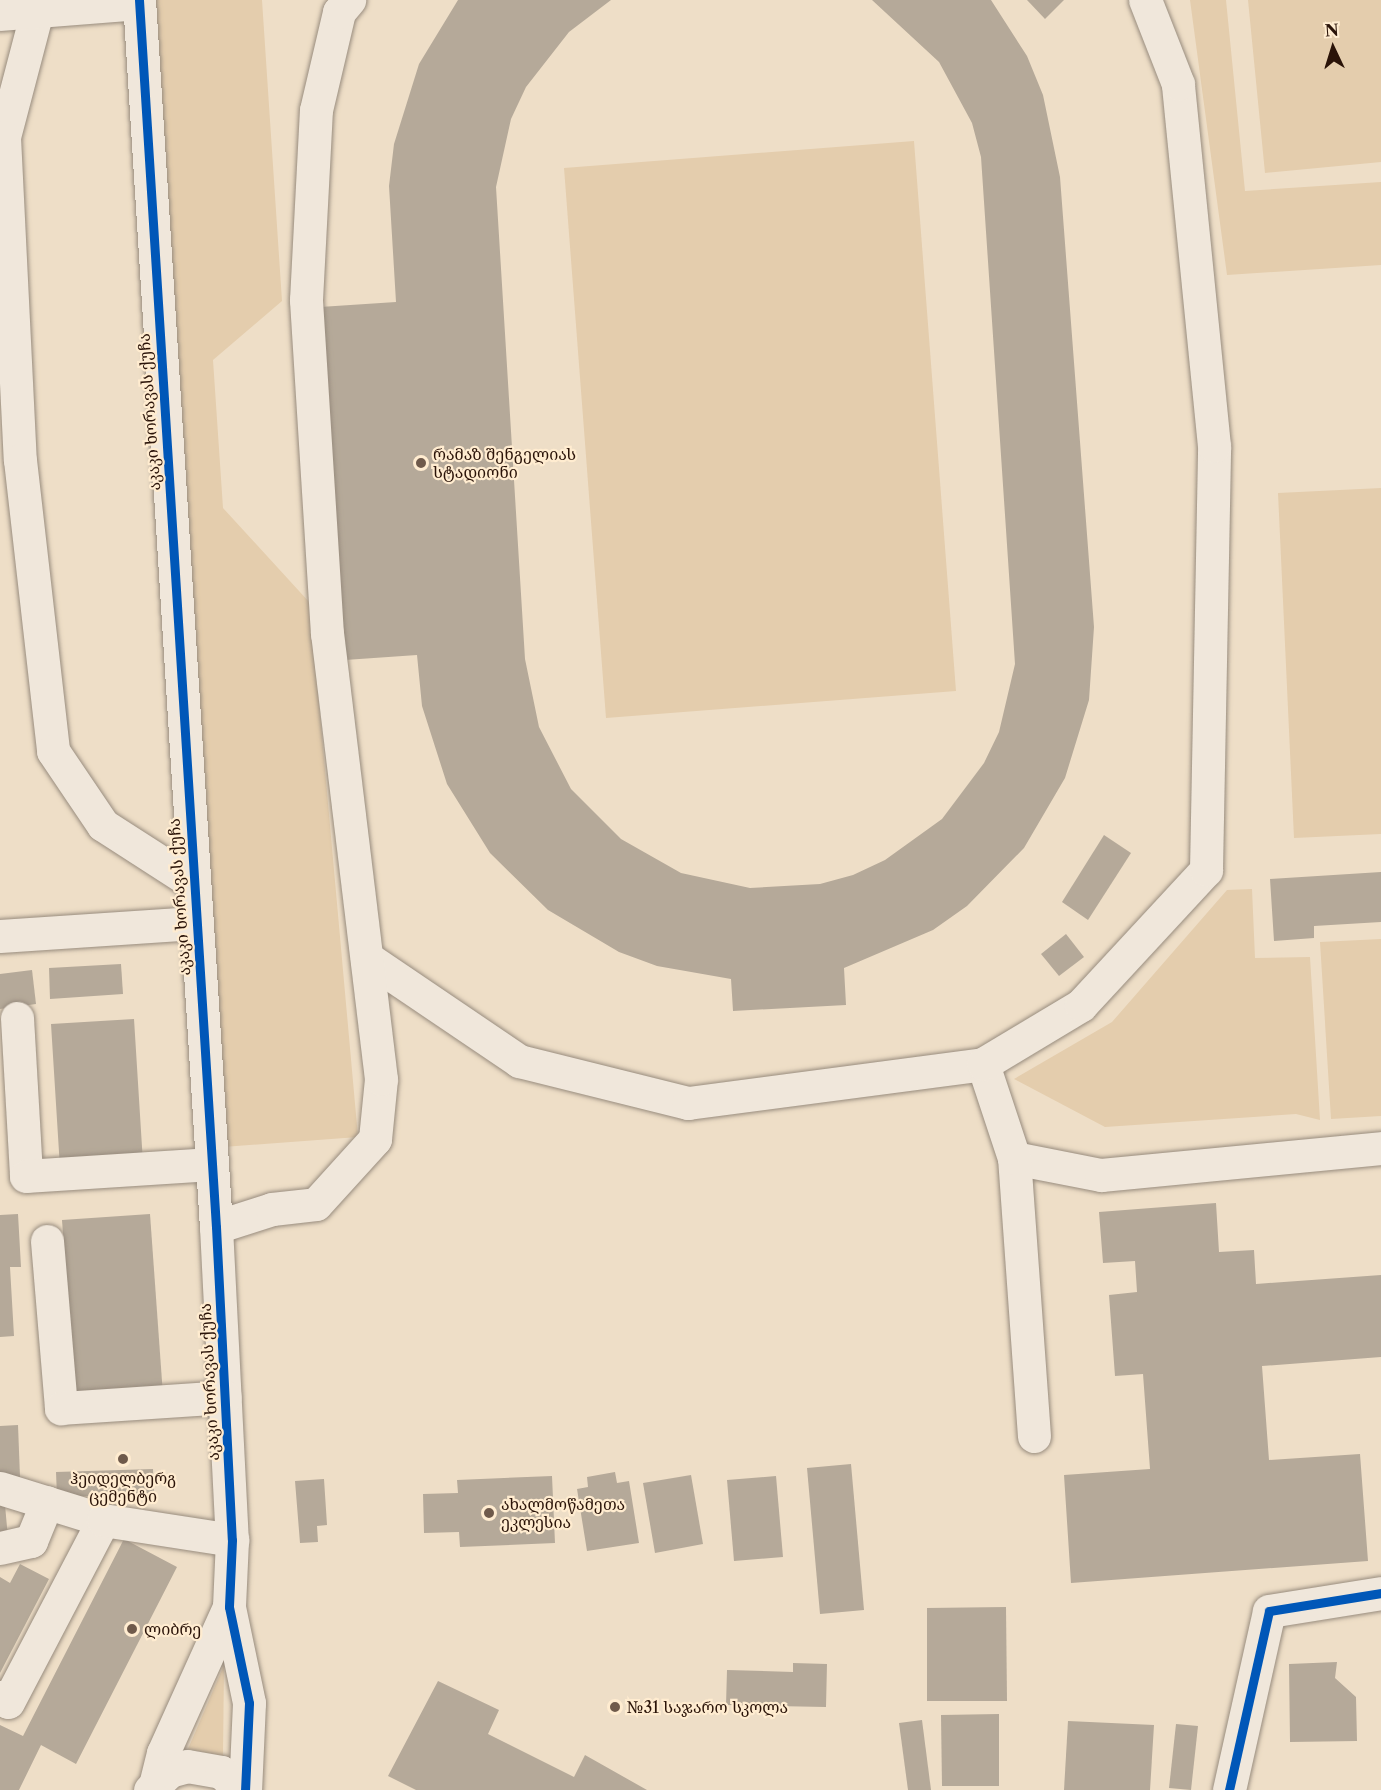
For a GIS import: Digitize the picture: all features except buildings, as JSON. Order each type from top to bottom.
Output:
[{"type":"street","points":[[216,1227],[272,1209],[316,1204],[375,1139],[381,1079],[327,634],[306,300],[316,110],[339,12],[349,0]]},
{"type":"street","points":[[367,958],[519,1061],[688,1103],[983,1064],[1081,1005],[1206,870],[1214,446],[1178,84],[1145,0]]},
{"type":"street","points":[[0,14],[139,2]]},
{"type":"street","name":"აკაკი ხორავას ქუჩა","points":[[139,2],[195,923],[216,1227],[232,1540],[229,1607],[249,1703],[245,1790]]},
{"type":"street","points":[[37,11],[4,137],[10,462],[53,751],[103,825],[193,883]]},
{"type":"street","points":[[0,936],[195,923]]},
{"type":"street","points":[[18,1018],[26,1176],[212,1164]]},
{"type":"street","points":[[983,1064],[1014,1158],[1034,1436]]},
{"type":"street","points":[[1014,1158],[1101,1175],[1381,1148]]},
{"type":"street","points":[[47,1241],[61,1408],[225,1397]]},
{"type":"street","points":[[0,1488],[103,1520],[232,1540]]},
{"type":"street","points":[[0,1548],[31,1541],[47,1502]]},
{"type":"street","points":[[0,1698],[8,1702],[103,1520]]},
{"type":"street","points":[[1229,1790],[1269,1611],[1381,1593]]},
{"type":"street","points":[[153,1786],[163,1753],[229,1607]]},
{"type":"street","points":[[153,1786],[187,1766],[204,1766],[221,1772],[240,1790]]},
{"type":"shaded area","points":[[139,0],[262,0],[282,301],[213,360],[223,508],[310,603],[358,1137],[223,1147]]},
{"type":"shaded area","points":[[1190,0],[1226,0],[1245,191],[1381,182],[1381,265],[1227,275]]},
{"type":"shaded area","points":[[1248,0],[1381,0],[1381,162],[1265,173]]},
{"type":"shaded area","points":[[914,141],[956,691],[606,718],[564,168]]},
{"type":"shaded area","points":[[1381,488],[1381,834],[1294,838],[1278,493]]},
{"type":"shaded area","points":[[1252,889],[1255,958],[1310,957],[1320,1120],[1296,1114],[1105,1127],[1014,1079],[1112,1022],[1227,890]]},
{"type":"shaded area","points":[[1381,939],[1381,1116],[1331,1119],[1320,942]]},
{"type":"shaded area","points":[[224,1665],[223,1756],[188,1749]]},
{"type":"cycle path","points":[[139,0],[216,1227],[232,1540],[229,1607],[249,1703],[245,1790]]},
{"type":"cycle path","points":[[1229,1790],[1269,1611],[1381,1593]]},
{"type":"place","name":"რამაზ შენგელიას სტადიონი","points":[[421,463]]},
{"type":"place","name":"ჰეიდელბერგ ცემენტი","points":[[123,1459]]},
{"type":"place","name":"ახალმოწამეთა ეკლესია","points":[[489,1513]]},
{"type":"place","name":"ლიბრე","points":[[132,1629]]},
{"type":"place","name":"№31 საჯარო სკოლა","points":[[615,1707]]}]
